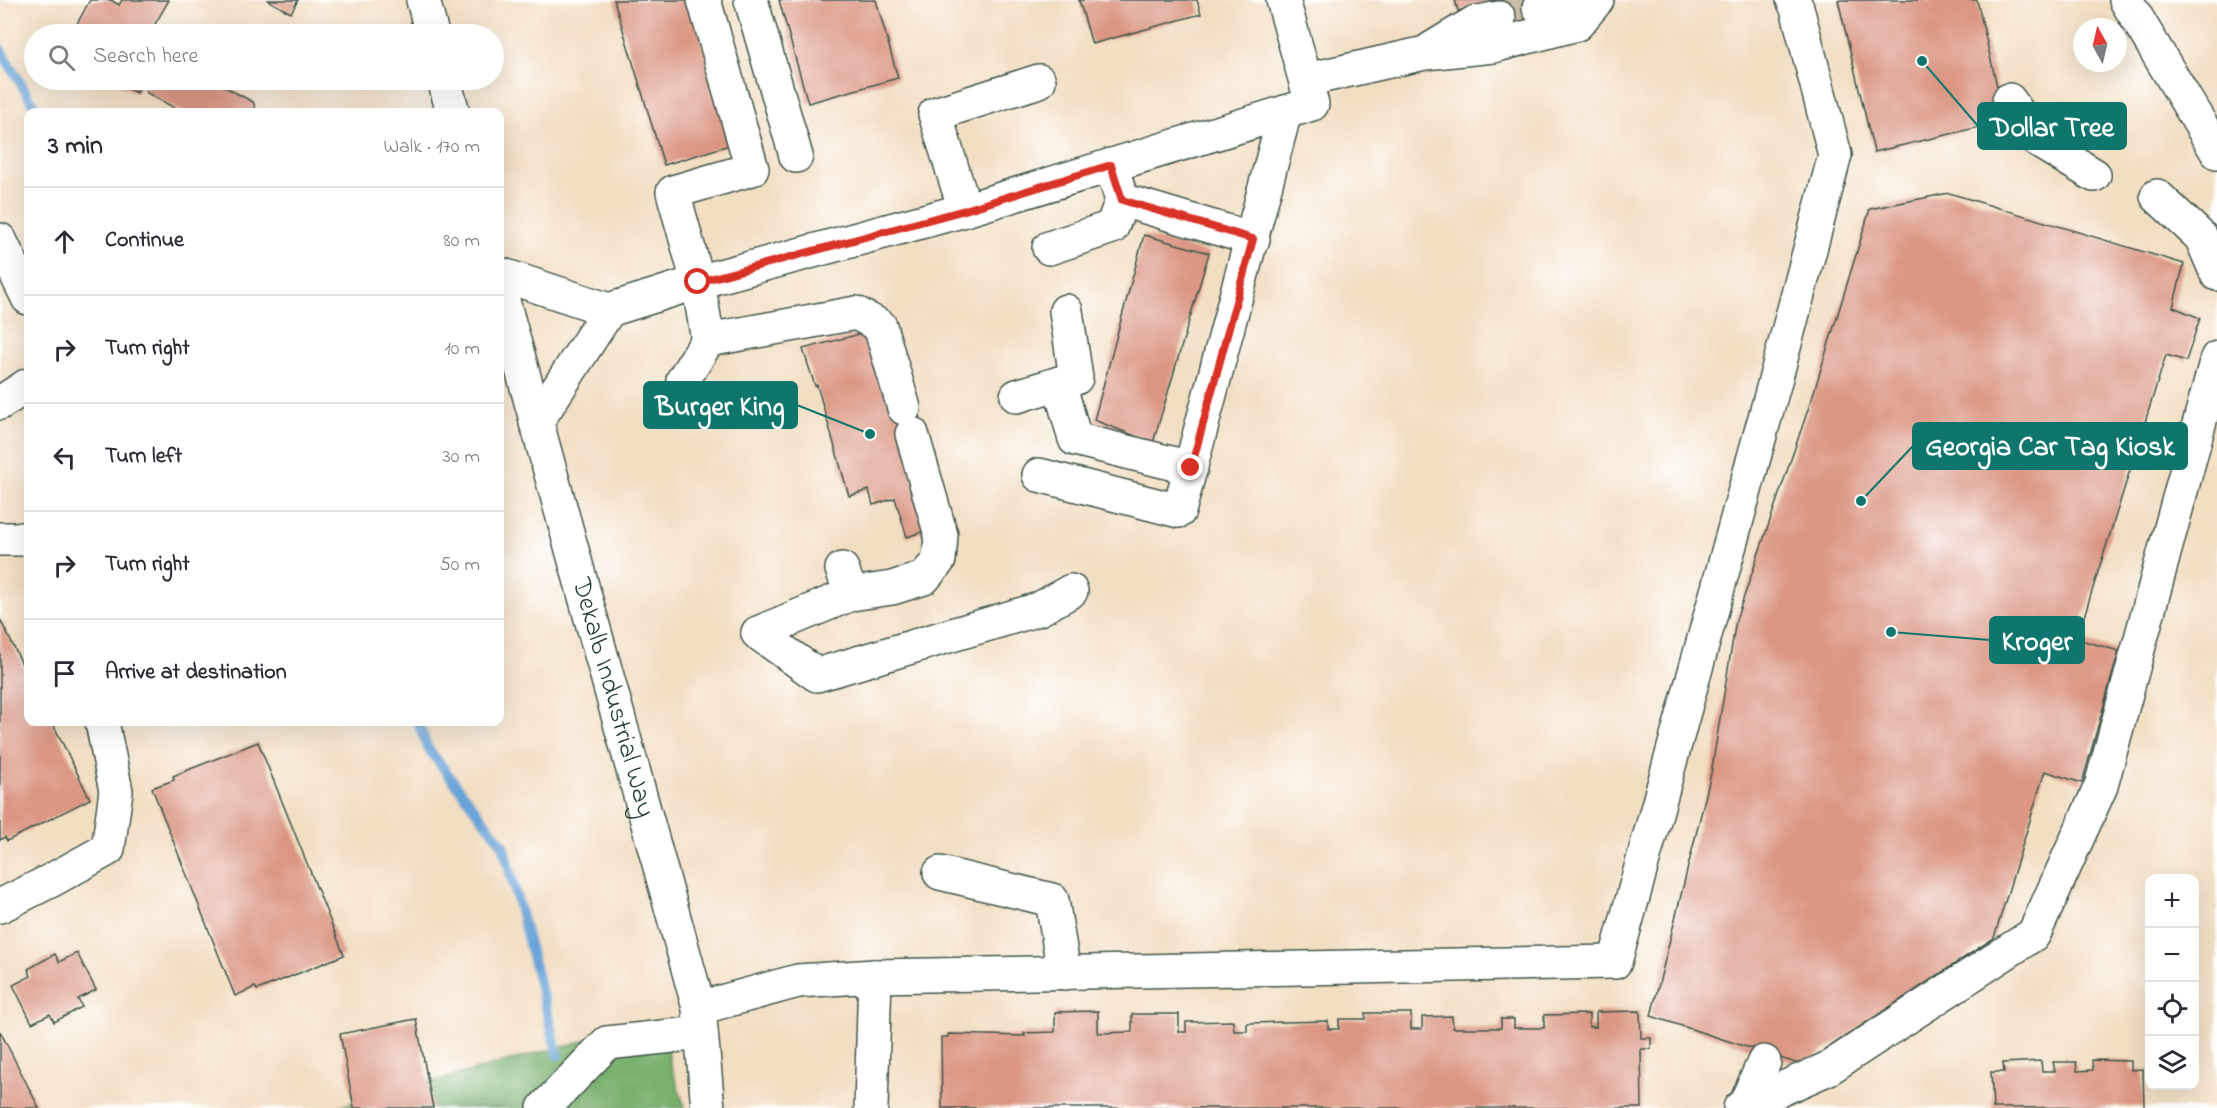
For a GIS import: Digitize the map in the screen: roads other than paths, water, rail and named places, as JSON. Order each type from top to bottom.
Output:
[{"type":"main road","points":[[423,0],[429,24]]},
{"type":"main road","points":[[683,380],[708,340],[698,282],[673,192],[752,169],[704,0]]},
{"type":"main road","points":[[751,0],[796,156]]},
{"type":"main road","points":[[504,275],[609,310],[698,282],[965,210],[1312,104],[1283,0]]},
{"type":"main road","points":[[1539,8],[1571,0]]},
{"type":"main road","points":[[1306,80],[1425,53],[1493,46],[1577,24],[1597,0]]},
{"type":"main road","points":[[544,1108],[607,1043],[700,1021],[798,981],[875,976],[1615,962],[1835,155],[1793,0]]},
{"type":"main road","points":[[2126,0],[2217,152]]},
{"type":"main road","points":[[1425,53],[1474,22],[1499,18]]},
{"type":"main road","points":[[965,210],[935,114],[1039,81]]},
{"type":"main road","points":[[447,90],[452,108]]},
{"type":"main road","points":[[2009,100],[2038,141],[2094,175]]},
{"type":"main road","points":[[1039,475],[1179,511],[1285,112]]},
{"type":"main road","points":[[1049,248],[1112,227],[1122,200],[1111,165]]},
{"type":"main road","points":[[2157,196],[2200,237],[2217,274]]},
{"type":"main road","points":[[1122,200],[1253,239]]},
{"type":"main road","points":[[0,240],[24,290]]},
{"type":"main road","points":[[536,423],[609,310]]},
{"type":"main road","points":[[1017,396],[1076,378],[1066,310]]},
{"type":"main road","points":[[708,340],[856,313],[879,326],[941,535],[939,560],[924,578],[892,588],[846,581],[758,633],[817,675],[1039,609],[1071,591]]},
{"type":"main road","name":"Dekalb Industrial Way","points":[[504,326],[506,344],[536,423],[700,1021],[708,1108]]},
{"type":"main road","points":[[708,340],[774,350]]},
{"type":"main road","points":[[1743,1107],[1829,1068],[2034,934],[2101,786],[2217,358]]},
{"type":"main road","points":[[1059,383],[1075,439],[1191,468]]},
{"type":"main road","points":[[0,403],[24,388]]},
{"type":"main road","points":[[0,539],[24,539]]},
{"type":"main road","points":[[0,906],[108,849],[116,791],[103,726]]},
{"type":"main road","points":[[940,873],[1052,900],[1064,973]]},
{"type":"main road","points":[[871,1108],[875,976]]},
{"type":"main road","points":[[1743,1107],[1764,1062]]},
{"type":"waterway","points":[[0,49],[24,89]]},
{"type":"waterway","points":[[25,90],[36,108]]},
{"type":"waterway","points":[[419,726],[427,747],[503,845],[558,1055]]},
{"type":"tunnel","points":[[1499,18],[1539,8]]},
{"type":"place","name":"Dollar Tree","points":[[1922,61]]},
{"type":"place","name":"Burger King","points":[[870,434]]},
{"type":"place","name":"Georgia Car Tag Kiosk","points":[[1861,501]]},
{"type":"place","name":"Kroger","points":[[1891,632]]}]
